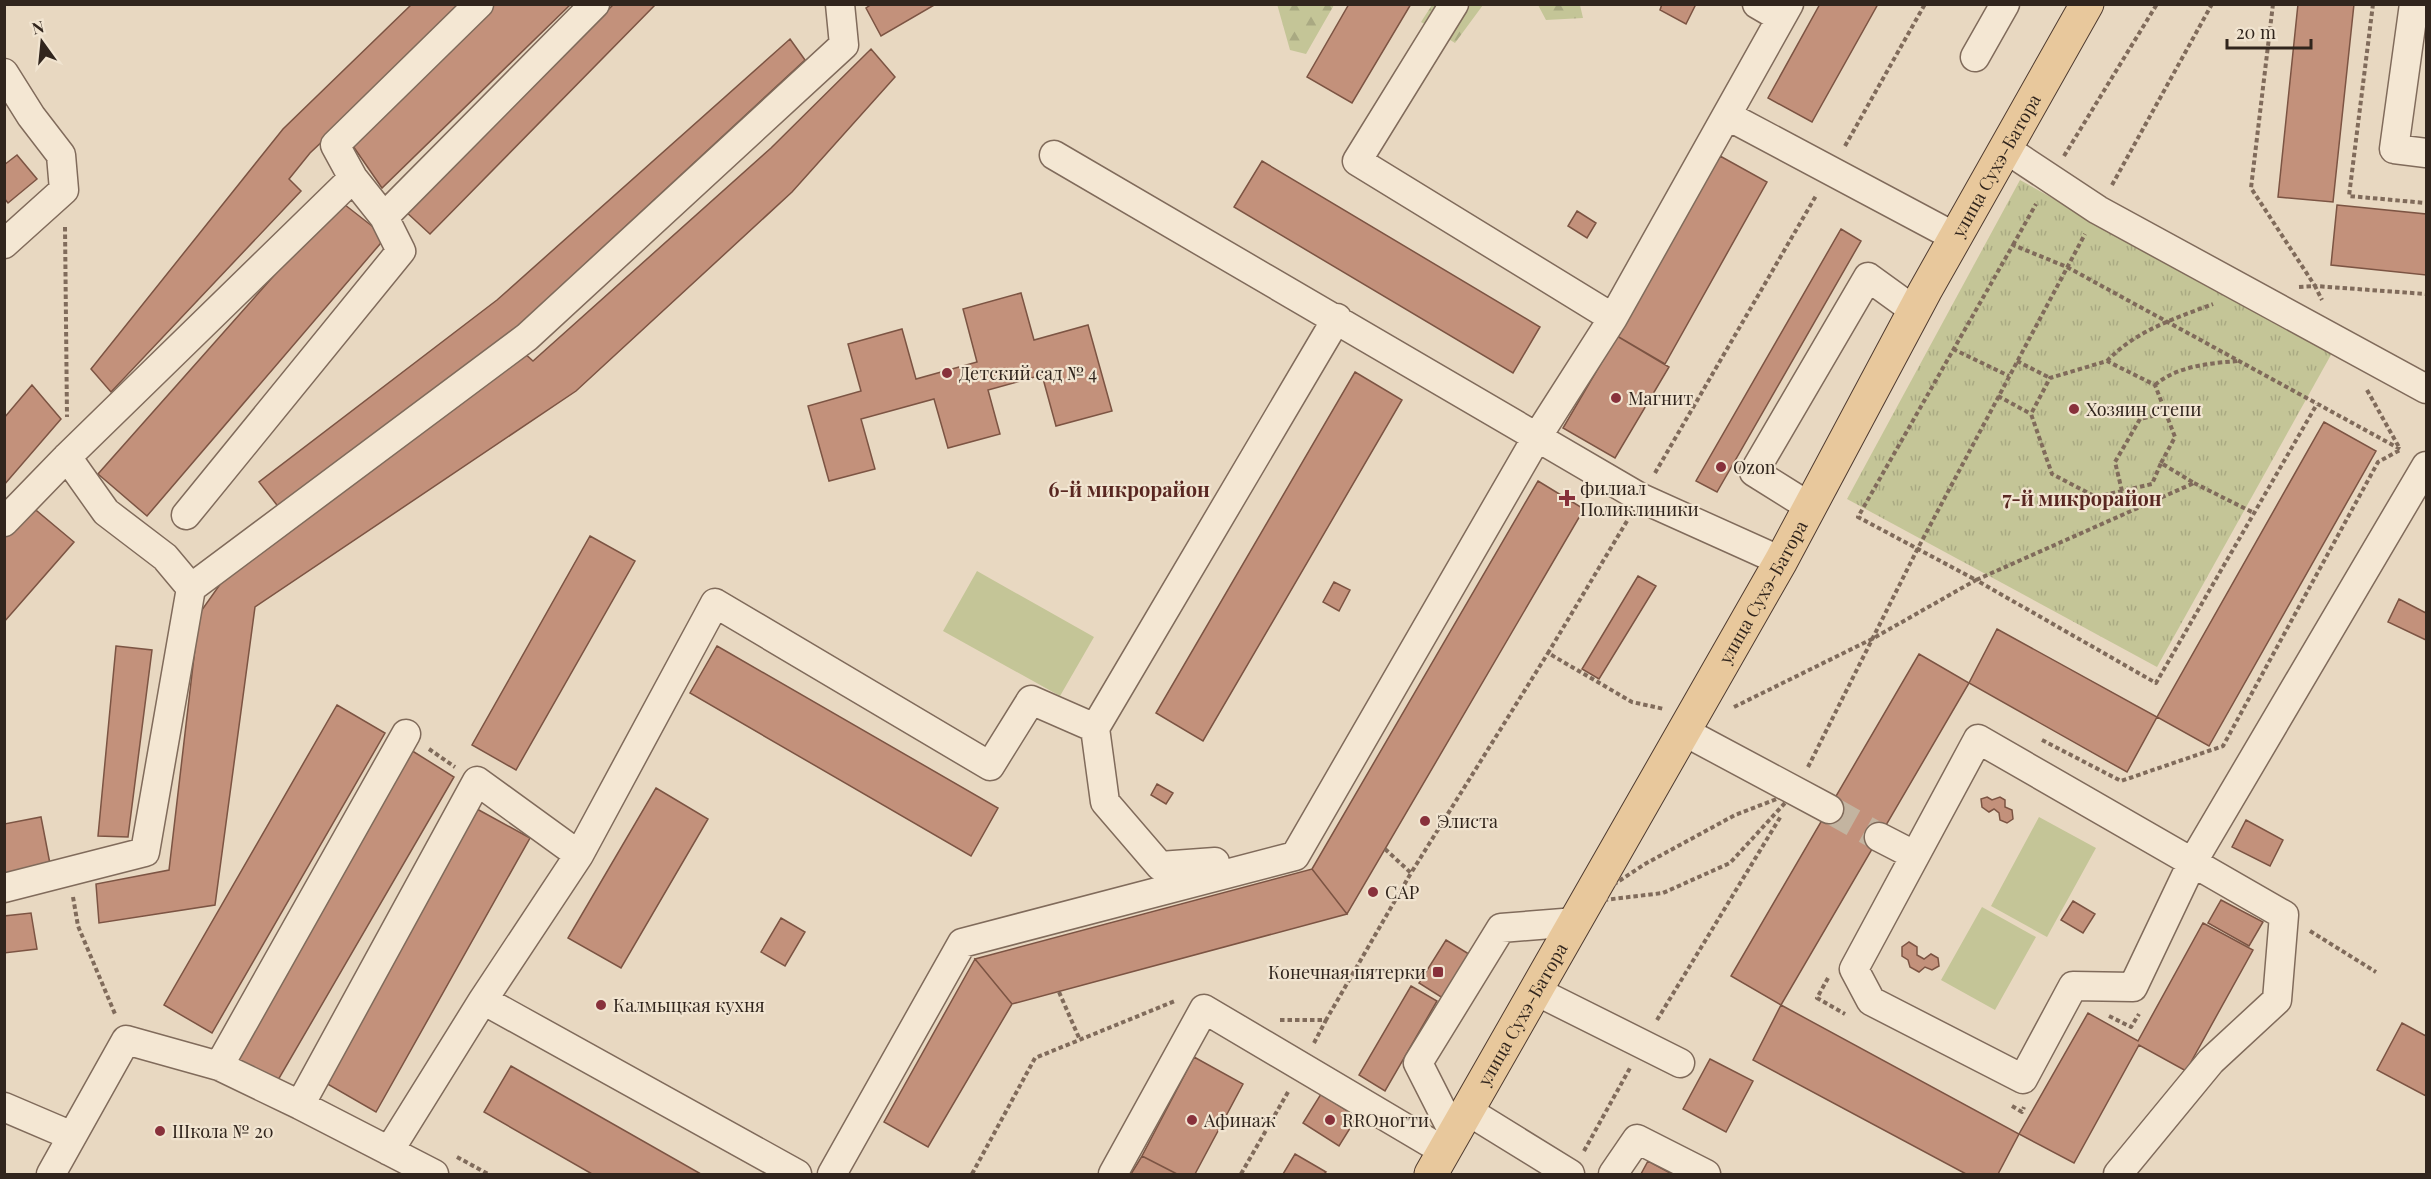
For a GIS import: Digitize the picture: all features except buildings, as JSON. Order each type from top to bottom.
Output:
[{"type":"main road","name":"улица Сухэ-Батора","points":[[1449,1143],[1781,561],[1955,237],[2087,4]]},
{"type":"street","points":[[186,515],[401,251],[384,217],[353,178],[336,145],[479,4]]},
{"type":"street","points":[[384,217],[595,4]]},
{"type":"street","points":[[4,888],[145,852],[191,588],[527,337],[844,45],[840,4]]},
{"type":"street","points":[[1454,4],[1357,161],[1612,318]]},
{"type":"street","points":[[832,1174],[962,943],[1295,856],[1537,437],[1612,318],[1728,116],[1785,11],[1757,4]]},
{"type":"street","points":[[1975,57],[2005,4]]},
{"type":"street","points":[[2414,4],[2394,149],[2427,153]]},
{"type":"street","points":[[4,73],[31,116],[61,155],[64,190],[4,244]]},
{"type":"street","points":[[1728,116],[1955,237]]},
{"type":"street","points":[[2006,149],[2098,210],[2427,389]]},
{"type":"street","points":[[1054,154],[1641,498],[1781,561]]},
{"type":"street","points":[[4,522],[67,457],[353,178]]},
{"type":"street","points":[[1810,507],[1754,472],[1868,277],[1915,311]]},
{"type":"street","points":[[1295,856],[1160,866],[1105,802],[1095,728],[1336,318]]},
{"type":"street","points":[[67,457],[106,512],[165,557],[191,588]]},
{"type":"street","points":[[2118,1174],[2211,1061],[2277,1000],[2284,915],[2192,863],[1978,739],[1854,969],[1871,1001],[2023,1079],[2073,986],[2133,987],[2192,863],[2427,466]]},
{"type":"street","points":[[389,1151],[483,1000],[579,855],[716,603],[990,766],[1031,700],[1095,728]]},
{"type":"street","points":[[1689,723],[1800,782],[1828,809]]},
{"type":"street","points":[[219,1066],[406,734]]},
{"type":"street","points":[[300,1105],[477,781],[579,855]]},
{"type":"street","points":[[1879,837],[1914,855]]},
{"type":"street","points":[[1449,1143],[1418,1063],[1501,928],[1581,912]]},
{"type":"street","points":[[1536,991],[1680,1063]]},
{"type":"street","points":[[483,1000],[797,1174]]},
{"type":"street","points":[[1113,1174],[1204,1009],[1302,1066],[1449,1143],[1576,1164]]},
{"type":"street","points":[[51,1174],[126,1040],[219,1066],[434,1174]]},
{"type":"street","points":[[4,1107],[72,1136]]},
{"type":"street","points":[[1613,1174],[1637,1139],[1706,1174]]},
{"type":"path","points":[[1385,849],[1411,873],[1641,498],[1925,4]]},
{"type":"path","points":[[2157,4],[2051,178],[1858,517],[1976,580],[2156,683],[2316,404]]},
{"type":"path","points":[[1576,1164],[1643,1044],[1800,782],[1998,396],[2212,4]]},
{"type":"path","points":[[2273,4],[2251,188],[2315,286],[2427,294]]},
{"type":"path","points":[[64,190],[67,457]]},
{"type":"path","points":[[2013,245],[2067,267],[2400,449],[2378,462],[2223,746],[2121,781],[2039,739]]},
{"type":"path","points":[[2018,361],[2050,378],[2107,361],[2119,347],[2166,321]]},
{"type":"path","points":[[1953,349],[2009,376]]},
{"type":"path","points":[[1998,396],[2031,414],[2052,474],[2096,497],[2152,484],[2175,437],[2155,385],[2107,361]]},
{"type":"path","points":[[2155,385],[2167,375],[2210,363],[2240,361]]},
{"type":"path","points":[[2031,414],[2050,378]]},
{"type":"path","points":[[2122,491],[2115,462],[2140,419],[2165,413]]},
{"type":"path","points":[[2161,463],[2194,483],[2254,513]]},
{"type":"path","points":[[1548,653],[1632,702],[1689,723],[1711,718],[1872,639],[1976,580],[2194,483]]},
{"type":"path","points":[[406,734],[477,781]]},
{"type":"path","points":[[1581,912],[1645,864],[1800,782]]},
{"type":"path","points":[[1581,912],[1663,893],[1730,863],[1800,782]]},
{"type":"path","points":[[70,873],[78,926],[126,1040]]},
{"type":"path","points":[[2284,915],[2376,972]]},
{"type":"path","points":[[1834,968],[1817,998],[1848,1015]]},
{"type":"path","points":[[1059,992],[1080,1040]]},
{"type":"path","points":[[2102,1012],[2131,1027],[2143,1007]]},
{"type":"path","points":[[1241,1174],[1326,1020]]},
{"type":"path","points":[[2001,1100],[2022,1112],[2027,1102]]},
{"type":"green space","points":[[1277,4],[1334,5],[1306,54],[1290,50]]},
{"type":"green space","points":[[1432,5],[1483,5],[1455,43],[1421,22]]},
{"type":"green space","points":[[1538,5],[1580,5],[1583,18],[1546,20]]},
{"type":"green space","points":[[2020,180],[2332,353],[2157,667],[1847,499]]},
{"type":"green space","points":[[977,571],[1094,637],[1060,696],[943,631]]},
{"type":"green space","points":[[2039,817],[2096,848],[2047,937],[1991,906]]},
{"type":"green space","points":[[1982,907],[2036,937],[1995,1010],[1941,980]]},
{"type":"tunnel","points":[[1829,809],[1879,837]]},
{"type":"place","name":"Детский сад № 4","points":[[947,373]]},
{"type":"place","name":"Магнит","points":[[1616,398]]},
{"type":"place","name":"Хозяин степи","points":[[2074,409]]},
{"type":"place","name":"Ozon","points":[[1721,467]]},
{"type":"place","name":"филиал Поликлиники","points":[[1567,498]]},
{"type":"place","name":"Элиста","points":[[1425,821]]},
{"type":"place","name":"САР","points":[[1373,892]]},
{"type":"place","name":"Конечная пятерки","points":[[1438,972]]},
{"type":"place","name":"Калмыцкая кухня","points":[[601,1005]]},
{"type":"place","name":"Афинаж","points":[[1192,1120]]},
{"type":"place","name":"RROногти","points":[[1330,1120]]},
{"type":"place","name":"Школа № 20","points":[[160,1131]]},
{"type":"district","name":"6-й микрорайон","points":[[1129,488]]},
{"type":"district","name":"7-й микрорайон","points":[[2082,497]]}]
